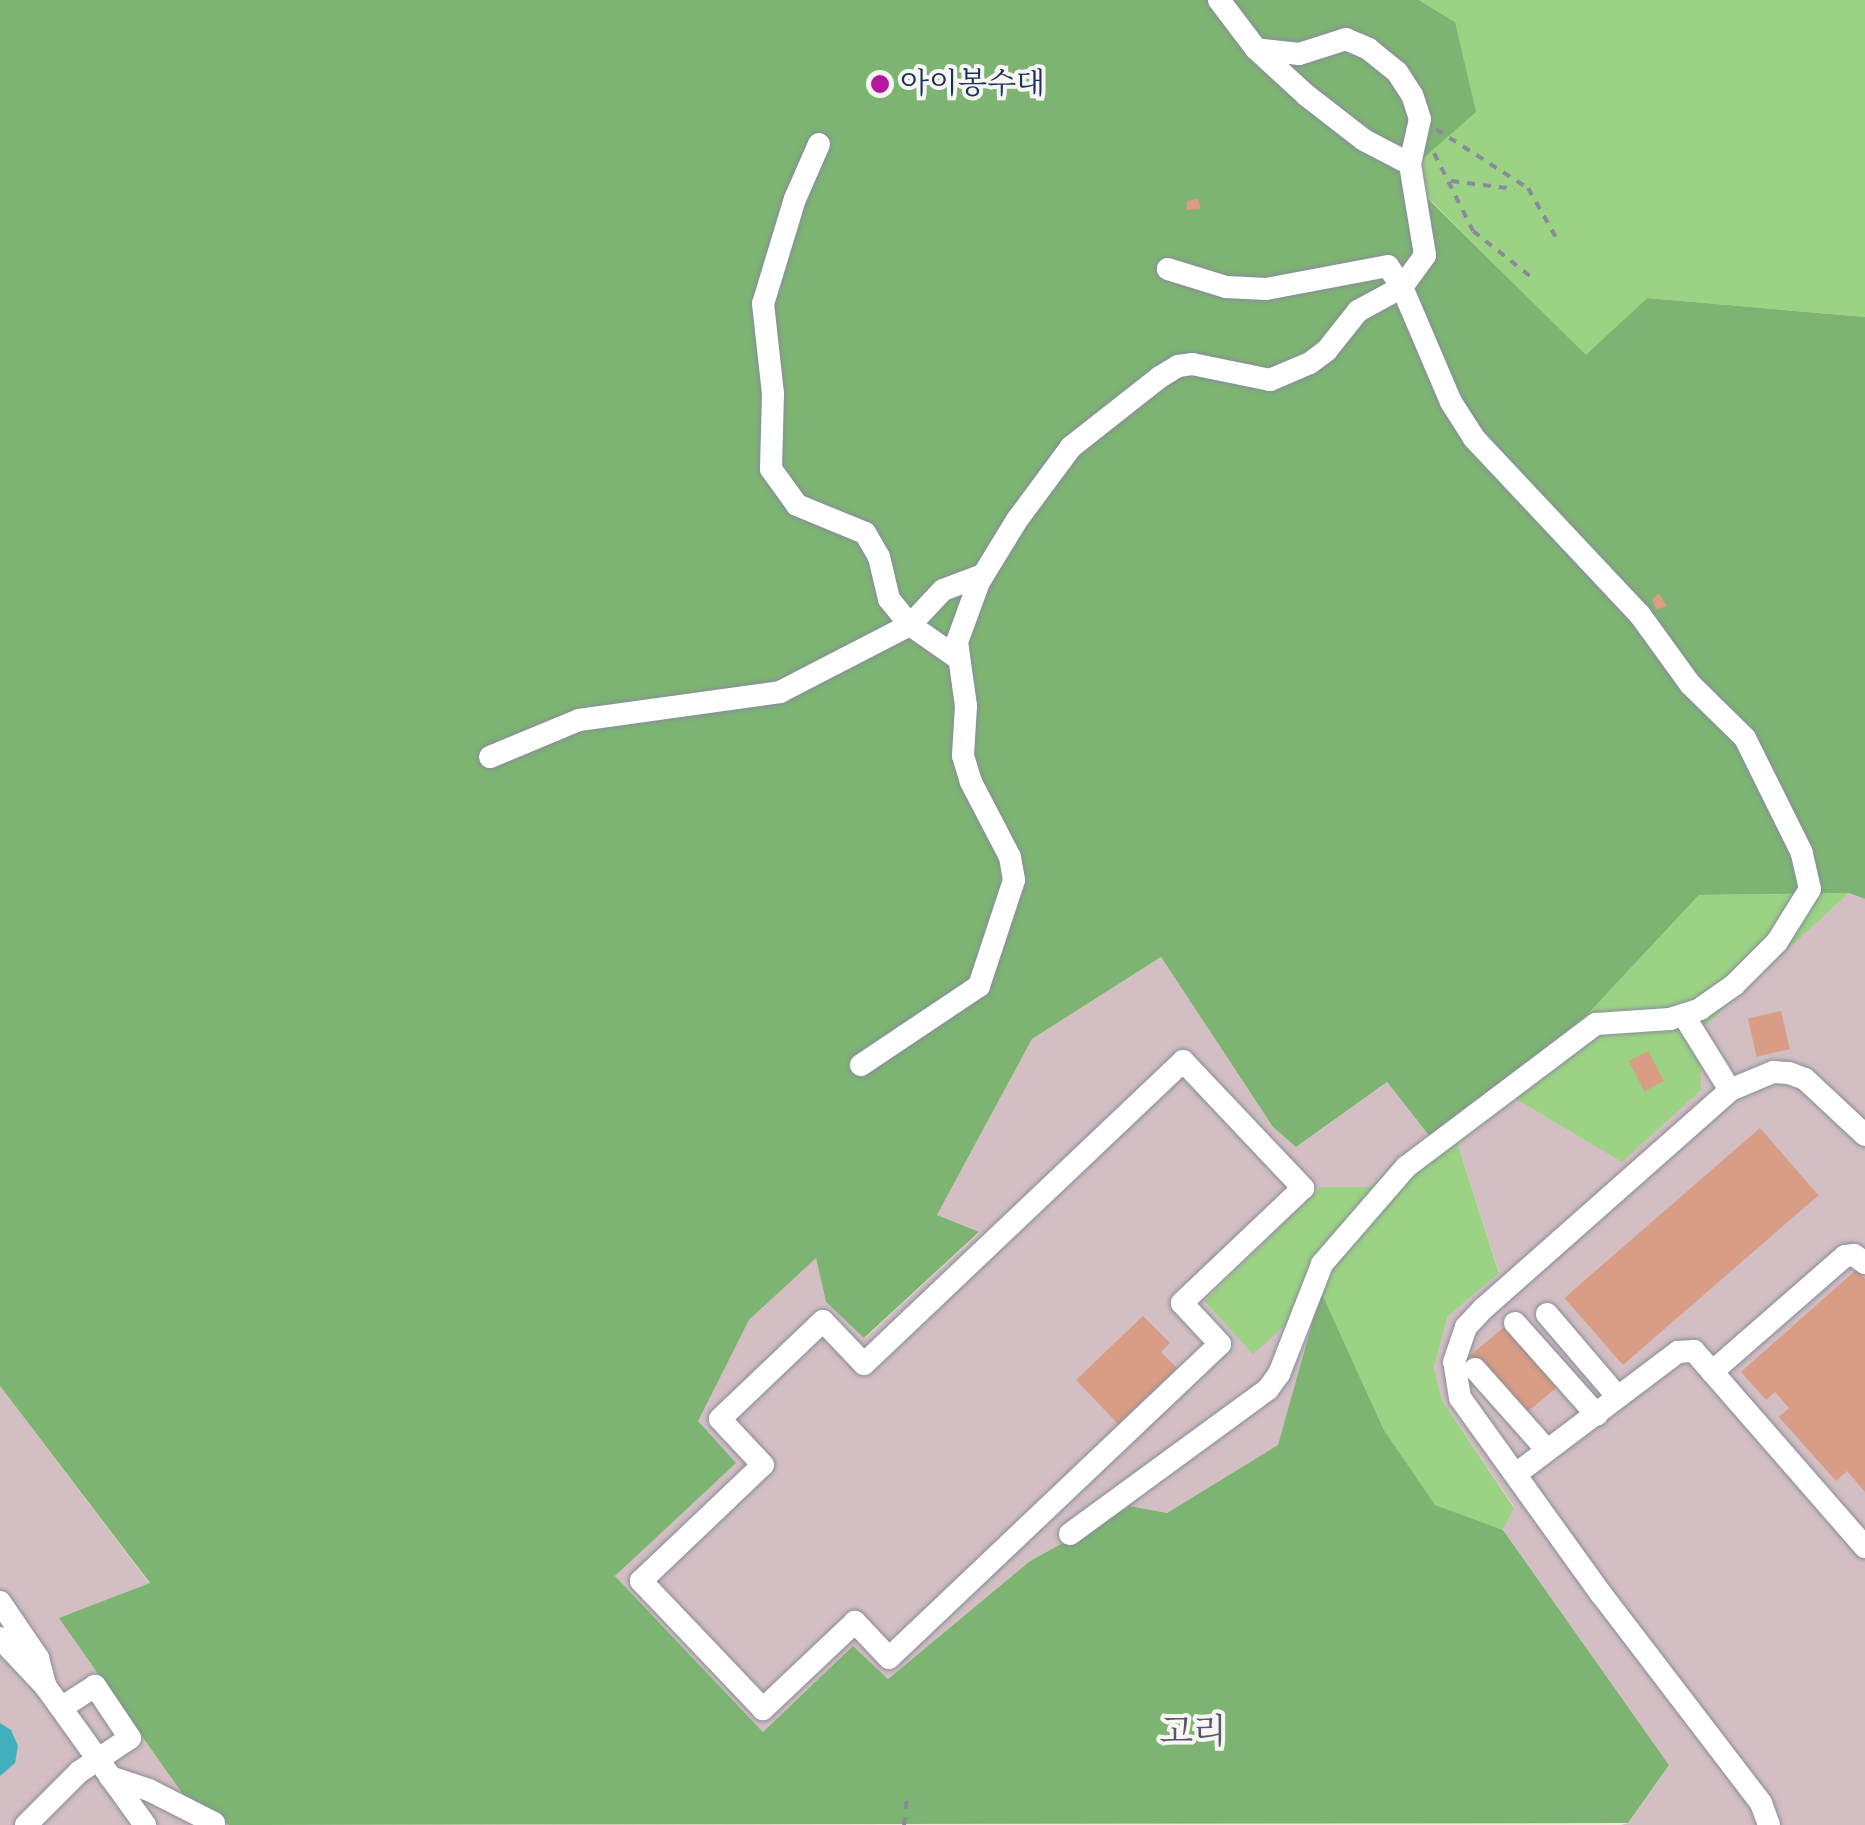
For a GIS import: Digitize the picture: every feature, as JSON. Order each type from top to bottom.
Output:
[{"type":"street","points":[[1220,3],[1256,48],[1364,140],[1414,154]]},
{"type":"street","points":[[861,1065],[978,986],[1014,880],[1010,857],[971,782],[963,755],[966,706],[957,642],[983,575],[1071,447],[1178,366],[1192,364],[1270,380],[1310,363],[1328,350],[1358,311],[1402,287],[1425,255],[1414,154],[1420,119],[1412,94],[1397,72],[1369,49],[1346,39],[1299,54],[1256,48]]},
{"type":"street","points":[[819,144],[794,199],[763,304],[773,394],[771,468],[797,505],[865,534],[878,557],[889,600],[907,622],[959,658]]},
{"type":"street","points":[[1064,1492],[1080,1527],[1268,1389],[1278,1374],[1322,1264],[1402,1161],[1596,1024],[1684,1016],[1734,984],[1777,942],[1810,890],[1802,853],[1746,738],[1690,684],[1640,614],[1474,438],[1451,402],[1402,287],[1388,266],[1266,289],[1226,287],[1168,269]]},
{"type":"street","points":[[490,756],[578,720],[780,692],[907,622],[943,590],[983,575]]},
{"type":"street","points":[[1684,1016],[1730,1090]]},
{"type":"street","points":[[1183,1061],[1304,1188],[1182,1303],[1220,1344],[1064,1492],[889,1658],[855,1622],[763,1709],[641,1580],[763,1465],[720,1420],[746,1395],[824,1321],[864,1364],[1183,1061]]},
{"type":"street","points":[[1769,1825],[1761,1803],[1460,1398],[1454,1362],[1466,1327],[1730,1090],[1763,1075],[1790,1072],[1814,1086],[1865,1135]]},
{"type":"street","points":[[1712,1372],[1845,1256],[1854,1255],[1865,1263]]},
{"type":"street","points":[[1546,1314],[1618,1398]]},
{"type":"street","points":[[1515,1322],[1598,1415]]},
{"type":"street","points":[[1516,1474],[1686,1350],[1694,1351],[1865,1547]]},
{"type":"street","points":[[1475,1370],[1546,1449]]},
{"type":"street","points":[[0,1602],[38,1658],[46,1687]]},
{"type":"street","points":[[0,1638],[46,1687],[145,1825]]},
{"type":"street","points":[[26,1825],[104,1769],[130,1738],[95,1686],[61,1708]]},
{"type":"street","points":[[104,1769],[213,1825]]},
{"type":"path","points":[[1420,119],[1528,188],[1558,241]]},
{"type":"path","points":[[1414,154],[1438,155],[1473,231],[1530,276]]},
{"type":"path","points":[[1451,181],[1514,188]]},
{"type":"path","points":[[904,1825],[907,1795]]},
{"type":"shaded area","points":[[1849,893],[1865,899],[1865,1825],[1621,1825],[1628,1823],[1669,1765],[1503,1530],[1514,1507],[1442,1400],[1434,1368],[1448,1316],[1499,1272],[1458,1145],[1510,1095],[1699,1030]]},
{"type":"shaded area","points":[[1161,957],[1273,1127],[1296,1147],[1387,1082],[1431,1138],[1369,1187],[1320,1187],[1204,1301],[1253,1353],[1321,1292],[1279,1445],[1167,1513],[1130,1506],[1030,1561],[888,1679],[853,1647],[763,1732],[615,1576],[735,1463],[697,1421],[749,1320],[816,1257],[826,1302],[865,1338],[979,1233],[937,1215],[1032,1039]]},
{"type":"shaded area","points":[[0,1386],[150,1584],[60,1618],[184,1796],[229,1825],[0,1825]]},
{"type":"green space","points":[[0,0],[1419,0],[1455,22],[1476,112],[1404,175],[1586,355],[1647,298],[1865,317],[1865,899],[1849,893],[1699,895],[1586,1016],[1431,1138],[1387,1082],[1296,1147],[1273,1127],[1161,957],[1032,1039],[937,1215],[979,1232],[864,1338],[826,1302],[816,1258],[749,1320],[698,1421],[736,1463],[615,1576],[763,1732],[853,1646],[888,1679],[1030,1561],[1130,1506],[1167,1513],[1278,1445],[1321,1292],[1384,1430],[1435,1505],[1503,1530],[1669,1765],[1628,1823],[229,1825],[184,1796],[59,1618],[150,1583],[0,1386]]},
{"type":"green space","points":[[1419,0],[1865,0],[1865,317],[1647,298],[1586,356],[1404,174],[1455,22]]},
{"type":"green space","points":[[1849,893],[1700,1030],[1701,1090],[1622,1162],[1510,1095],[1458,1145],[1499,1273],[1448,1316],[1434,1368],[1442,1400],[1514,1508],[1503,1530],[1435,1506],[1384,1430],[1321,1293],[1253,1354],[1204,1301],[1320,1187],[1369,1187],[1586,1016],[1699,895]]},
{"type":"water","points":[[0,1723],[11,1730],[18,1746],[15,1763],[0,1776]]},
{"type":"building","points":[[1198,198],[1201,209],[1186,210],[1187,201]]},
{"type":"building","points":[[1659,593],[1667,606],[1656,610],[1652,599]]},
{"type":"building","points":[[1781,1011],[1790,1049],[1757,1057],[1748,1019]]},
{"type":"building","points":[[1648,1051],[1664,1081],[1645,1091],[1629,1061]]},
{"type":"building","points":[[1760,1128],[1818,1195],[1623,1365],[1565,1298]]},
{"type":"building","points":[[1857,1269],[1865,1279],[1865,1492],[1847,1471],[1836,1481],[1779,1417],[1789,1408],[1775,1392],[1766,1400],[1741,1372]]},
{"type":"building","points":[[1143,1316],[1170,1343],[1161,1352],[1177,1368],[1118,1424],[1076,1380]]},
{"type":"building","points":[[1510,1322],[1561,1383],[1522,1417],[1470,1355]]},
{"type":"place","name":"아이봉수대","points":[[880,84]]},
{"type":"district","name":"고리","points":[[1193,1732]]}]
